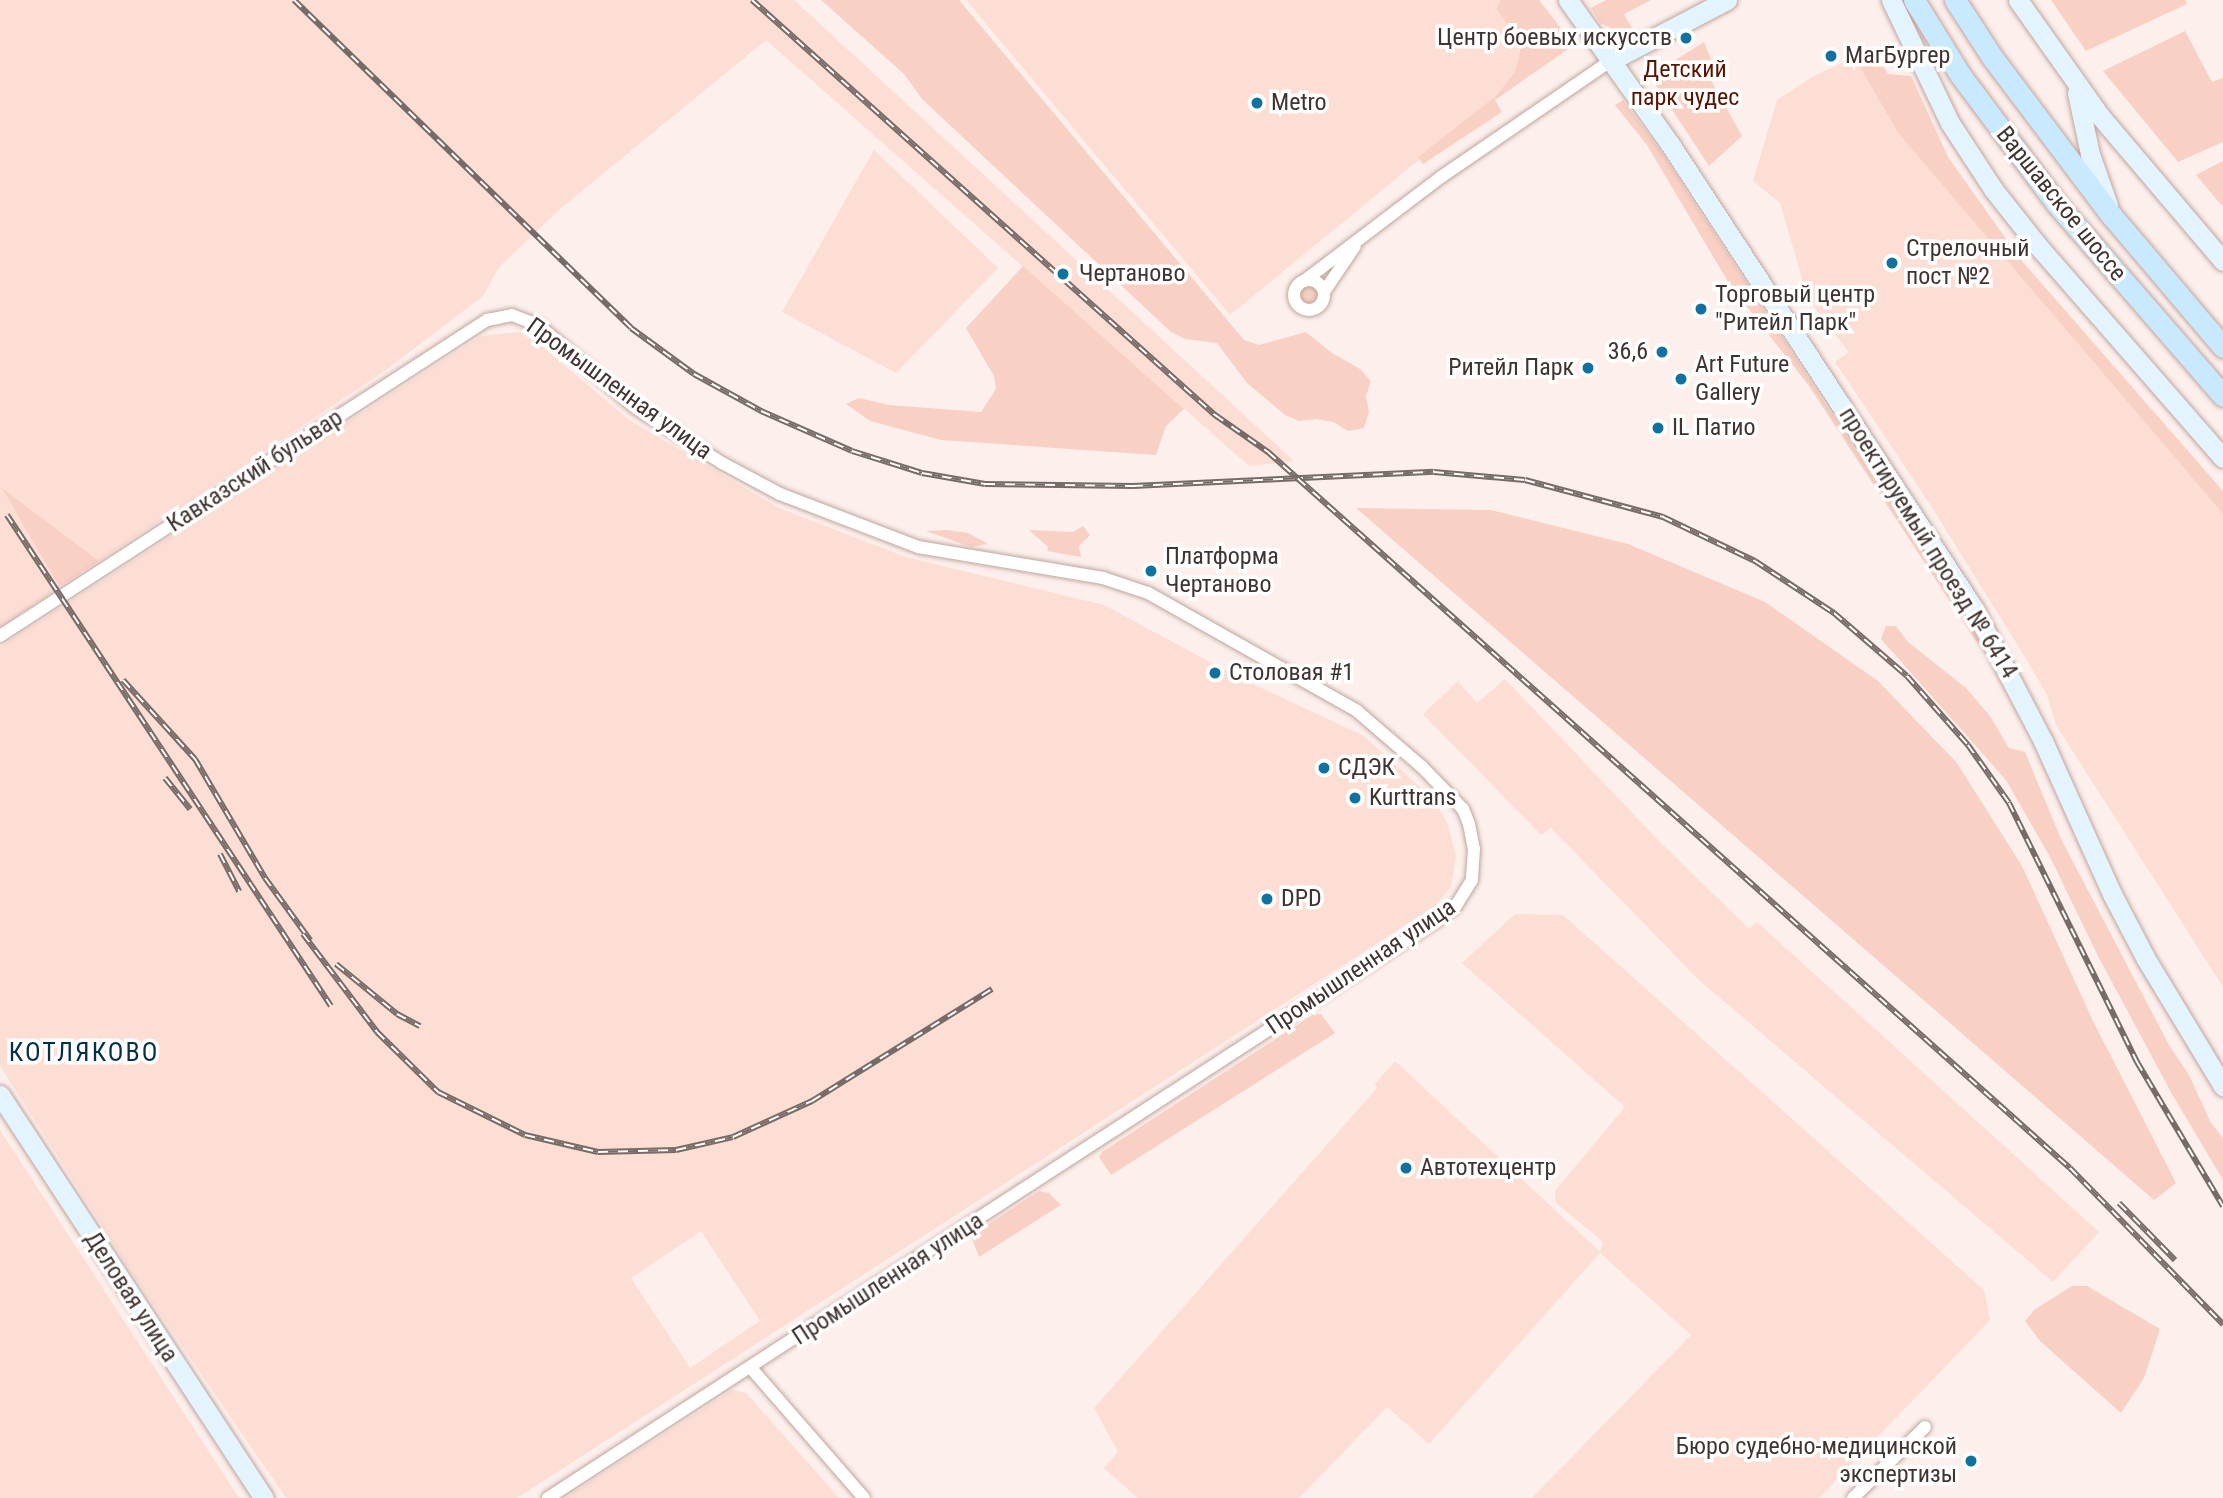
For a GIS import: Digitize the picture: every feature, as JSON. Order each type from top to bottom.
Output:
[{"type":"main road","name":"проектируемый проезд № 6414","points":[[1568,0],[1612,60],[1902,495],[1974,609],[2043,741],[2112,894],[2146,959],[2223,1086]]},
{"type":"main road","points":[[1612,60],[1727,0]]},
{"type":"main road","points":[[1891,0],[1950,123],[1993,189],[2038,247],[2223,458]]},
{"type":"main road","name":"Варшавское шоссе","points":[[1914,0],[1961,76],[2056,203],[2223,396]]},
{"type":"main road","name":"Варшавское шоссе","points":[[1955,0],[1992,57],[2112,216],[2223,347]]},
{"type":"main road","points":[[2018,0],[2074,82],[2223,261]]},
{"type":"main road","points":[[2074,82],[2083,110],[2090,154],[2112,216]]},
{"type":"main road","name":"Деловая улица","points":[[0,1094],[264,1498]]},
{"type":"street","points":[[1362,236],[1324,292],[1320,307],[1311,311],[1301,309],[1294,301],[1294,291],[1304,281],[1362,236],[1612,60]]},
{"type":"street","points":[[1304,281],[1319,283],[1324,292]]},
{"type":"street","name":"Кавказский бульвар","points":[[0,636],[487,320],[512,315]]},
{"type":"street","name":"Промышленная улица","points":[[512,315],[538,325],[636,408],[722,463],[780,494],[918,547],[1090,576],[1148,593],[1357,711],[1463,809],[1472,836],[1472,880],[1456,906],[1436,921],[548,1498]]},
{"type":"street","points":[[751,1368],[864,1498]]},
{"type":"street","points":[[1853,1498],[1926,1427]]},
{"type":"shaded area","points":[[0,0],[794,0],[1294,461],[1249,466],[766,40],[561,208],[499,267],[483,296],[386,370],[0,627]]},
{"type":"shaded area","points":[[966,0],[1512,0],[1526,72],[1230,315]]},
{"type":"shaded area","points":[[1857,62],[1898,133],[2223,514],[2223,987],[2056,725],[2047,695],[2028,662],[1933,509],[1835,362],[1849,352],[1808,299],[1780,203],[1753,181],[1777,100],[1812,77],[1842,63]]},
{"type":"shaded area","points":[[874,150],[998,268],[896,373],[782,312]]},
{"type":"shaded area","points":[[519,332],[543,347],[629,420],[779,508],[906,557],[1104,605],[1236,676],[1364,736],[1435,801],[1448,825],[1456,856],[1451,887],[1435,906],[517,1498],[286,1498],[136,1279],[0,1066],[0,647],[481,336]],"holes":[[[701,1231],[760,1321],[690,1368],[631,1278]]]},
{"type":"shaded area","points":[[1505,679],[1657,839],[1749,929],[1757,922],[2099,1232],[2053,1282],[1699,980],[1551,828],[1541,835],[1423,714],[1458,681],[1477,703]]},
{"type":"shaded area","points":[[1515,914],[1563,915],[1984,1290],[1990,1320],[1819,1498],[1532,1498],[1691,1335],[1600,1253],[1429,1444],[1387,1407],[1299,1498],[1138,1498],[1104,1468],[1118,1452],[1094,1408],[1377,1088],[1375,1084],[1395,1061],[1600,1252],[1603,1242],[1556,1203],[1555,1191],[1625,1107],[1462,963]]},
{"type":"shaded area","points":[[0,1130],[239,1498],[0,1498]]},
{"type":"shaded area","points":[[732,1390],[746,1393],[839,1498],[565,1498]]},
{"type":"green space","points":[[821,0],[959,0],[1244,340],[1259,345],[1306,332],[1332,353],[1360,369],[1371,381],[1366,396],[1369,412],[1364,428],[1348,431],[1333,422],[1316,419],[1299,421],[1285,415],[1247,383],[1217,343],[1185,339],[1171,332],[922,99],[904,74]]},
{"type":"green space","points":[[1500,0],[1539,0],[1574,45],[1495,100],[1502,112],[1423,164],[1418,157],[1496,96],[1515,72],[1520,55],[1520,42],[1497,9]]},
{"type":"green space","points":[[1606,0],[1651,0],[1624,14],[1633,30],[1626,32],[1616,31],[1600,23],[1591,8]]},
{"type":"green space","points":[[2051,0],[2185,0],[2187,4],[2086,51]]},
{"type":"green space","points":[[2185,31],[2212,82],[2223,78],[2223,142],[2178,162],[2103,71]]},
{"type":"green space","name":"Детский парк чудес","points":[[1704,42],[1713,64],[1709,77],[1742,136],[1709,166],[1650,76]]},
{"type":"green space","points":[[1875,52],[1888,74],[1911,76],[1948,157],[2021,260],[2223,491],[2223,514],[1898,133],[1857,62],[1875,64]]},
{"type":"green space","points":[[1623,100],[1662,153],[1984,647],[1981,649],[1809,386],[1730,285],[1647,145],[1615,105]]},
{"type":"green space","points":[[2223,161],[2223,207],[2196,175]]},
{"type":"green space","points":[[1023,266],[1184,409],[1166,426],[1156,455],[941,440],[870,421],[846,404],[859,398],[889,405],[981,412],[996,389],[994,376],[966,328]]},
{"type":"green space","points":[[1309,286],[1316,289],[1319,296],[1316,303],[1309,306],[1302,303],[1299,296],[1302,289]]},
{"type":"green space","points":[[2,488],[99,561],[59,586]]},
{"type":"green space","points":[[1356,508],[1491,510],[1628,544],[1765,602],[1878,681],[1957,763],[2022,866],[2093,1021],[2176,1183],[2154,1200]]},
{"type":"green space","points":[[1083,526],[1090,535],[1079,546],[1081,557],[1047,551],[1048,547],[1029,530],[1073,532]]},
{"type":"green space","points":[[926,531],[968,533],[988,544],[971,547]]},
{"type":"green space","points":[[1886,626],[1896,626],[1908,642],[1966,688],[1990,716],[2009,748],[2025,752],[2061,839],[2169,1045],[2189,1075],[2211,1123],[2223,1138],[2223,1180],[2172,1094],[2099,958],[2050,857],[2006,780],[1881,639]]},
{"type":"green space","points":[[1314,1014],[1321,1014],[1335,1033],[1111,1175],[1099,1157],[1102,1152]]},
{"type":"green space","points":[[1039,1191],[1049,1193],[1061,1205],[979,1257],[971,1236]]},
{"type":"green space","points":[[2072,1286],[2087,1286],[2160,1329],[2144,1378],[2121,1413],[2040,1341],[2025,1321],[2034,1310]]},
{"type":"railway","points":[[294,0],[631,328],[694,374],[761,411],[852,451],[922,473],[985,484],[1133,486],[1434,472],[1525,480],[1663,517],[1755,561],[1834,613],[1907,676],[1968,745],[2009,803],[2137,1062],[2223,1206]]},
{"type":"railway","points":[[752,0],[1215,415],[1268,452],[2070,1168],[2223,1324]]},
{"type":"railway","points":[[7,515],[331,1006]]},
{"type":"railway","points":[[123,680],[195,759],[265,878],[310,940]]},
{"type":"railway","points":[[165,778],[190,809]]},
{"type":"railway","points":[[220,854],[239,891]]},
{"type":"railway","points":[[303,934],[377,1032],[438,1092],[525,1135],[598,1152],[676,1150],[733,1137],[812,1101],[992,989]]},
{"type":"railway","points":[[336,964],[397,1014],[420,1026]]},
{"type":"railway","points":[[2119,1203],[2175,1260]]},
{"type":"place","name":"Центр боевых искусств","points":[[1686,38]]},
{"type":"place","name":"МагБургер","points":[[1831,56]]},
{"type":"place","name":"Metro","points":[[1257,103]]},
{"type":"place","name":"Стрелочный пост №2","points":[[1892,263]]},
{"type":"place","name":"Чертаново","points":[[1063,274]]},
{"type":"place","name":"Торговый центр \"Ритейл Парк\"","points":[[1701,309]]},
{"type":"place","name":"36,6","points":[[1662,352]]},
{"type":"place","name":"Ритейл Парк","points":[[1588,368]]},
{"type":"place","name":"Art Future Gallery","points":[[1681,379]]},
{"type":"place","name":"IL Патио","points":[[1658,428]]},
{"type":"place","name":"Платформа Чертаново","points":[[1151,571]]},
{"type":"place","name":"Столовая #1","points":[[1215,673]]},
{"type":"place","name":"СДЭК","points":[[1324,768]]},
{"type":"place","name":"Kurttrans","points":[[1355,798]]},
{"type":"place","name":"DPD","points":[[1267,899]]},
{"type":"place","name":"Автотехцентр","points":[[1406,1168]]},
{"type":"place","name":"Бюро судебно-медицинской экспертизы","points":[[1971,1461]]},
{"type":"district","name":"КОТЛЯКОВО","points":[[84,1053]]}]
